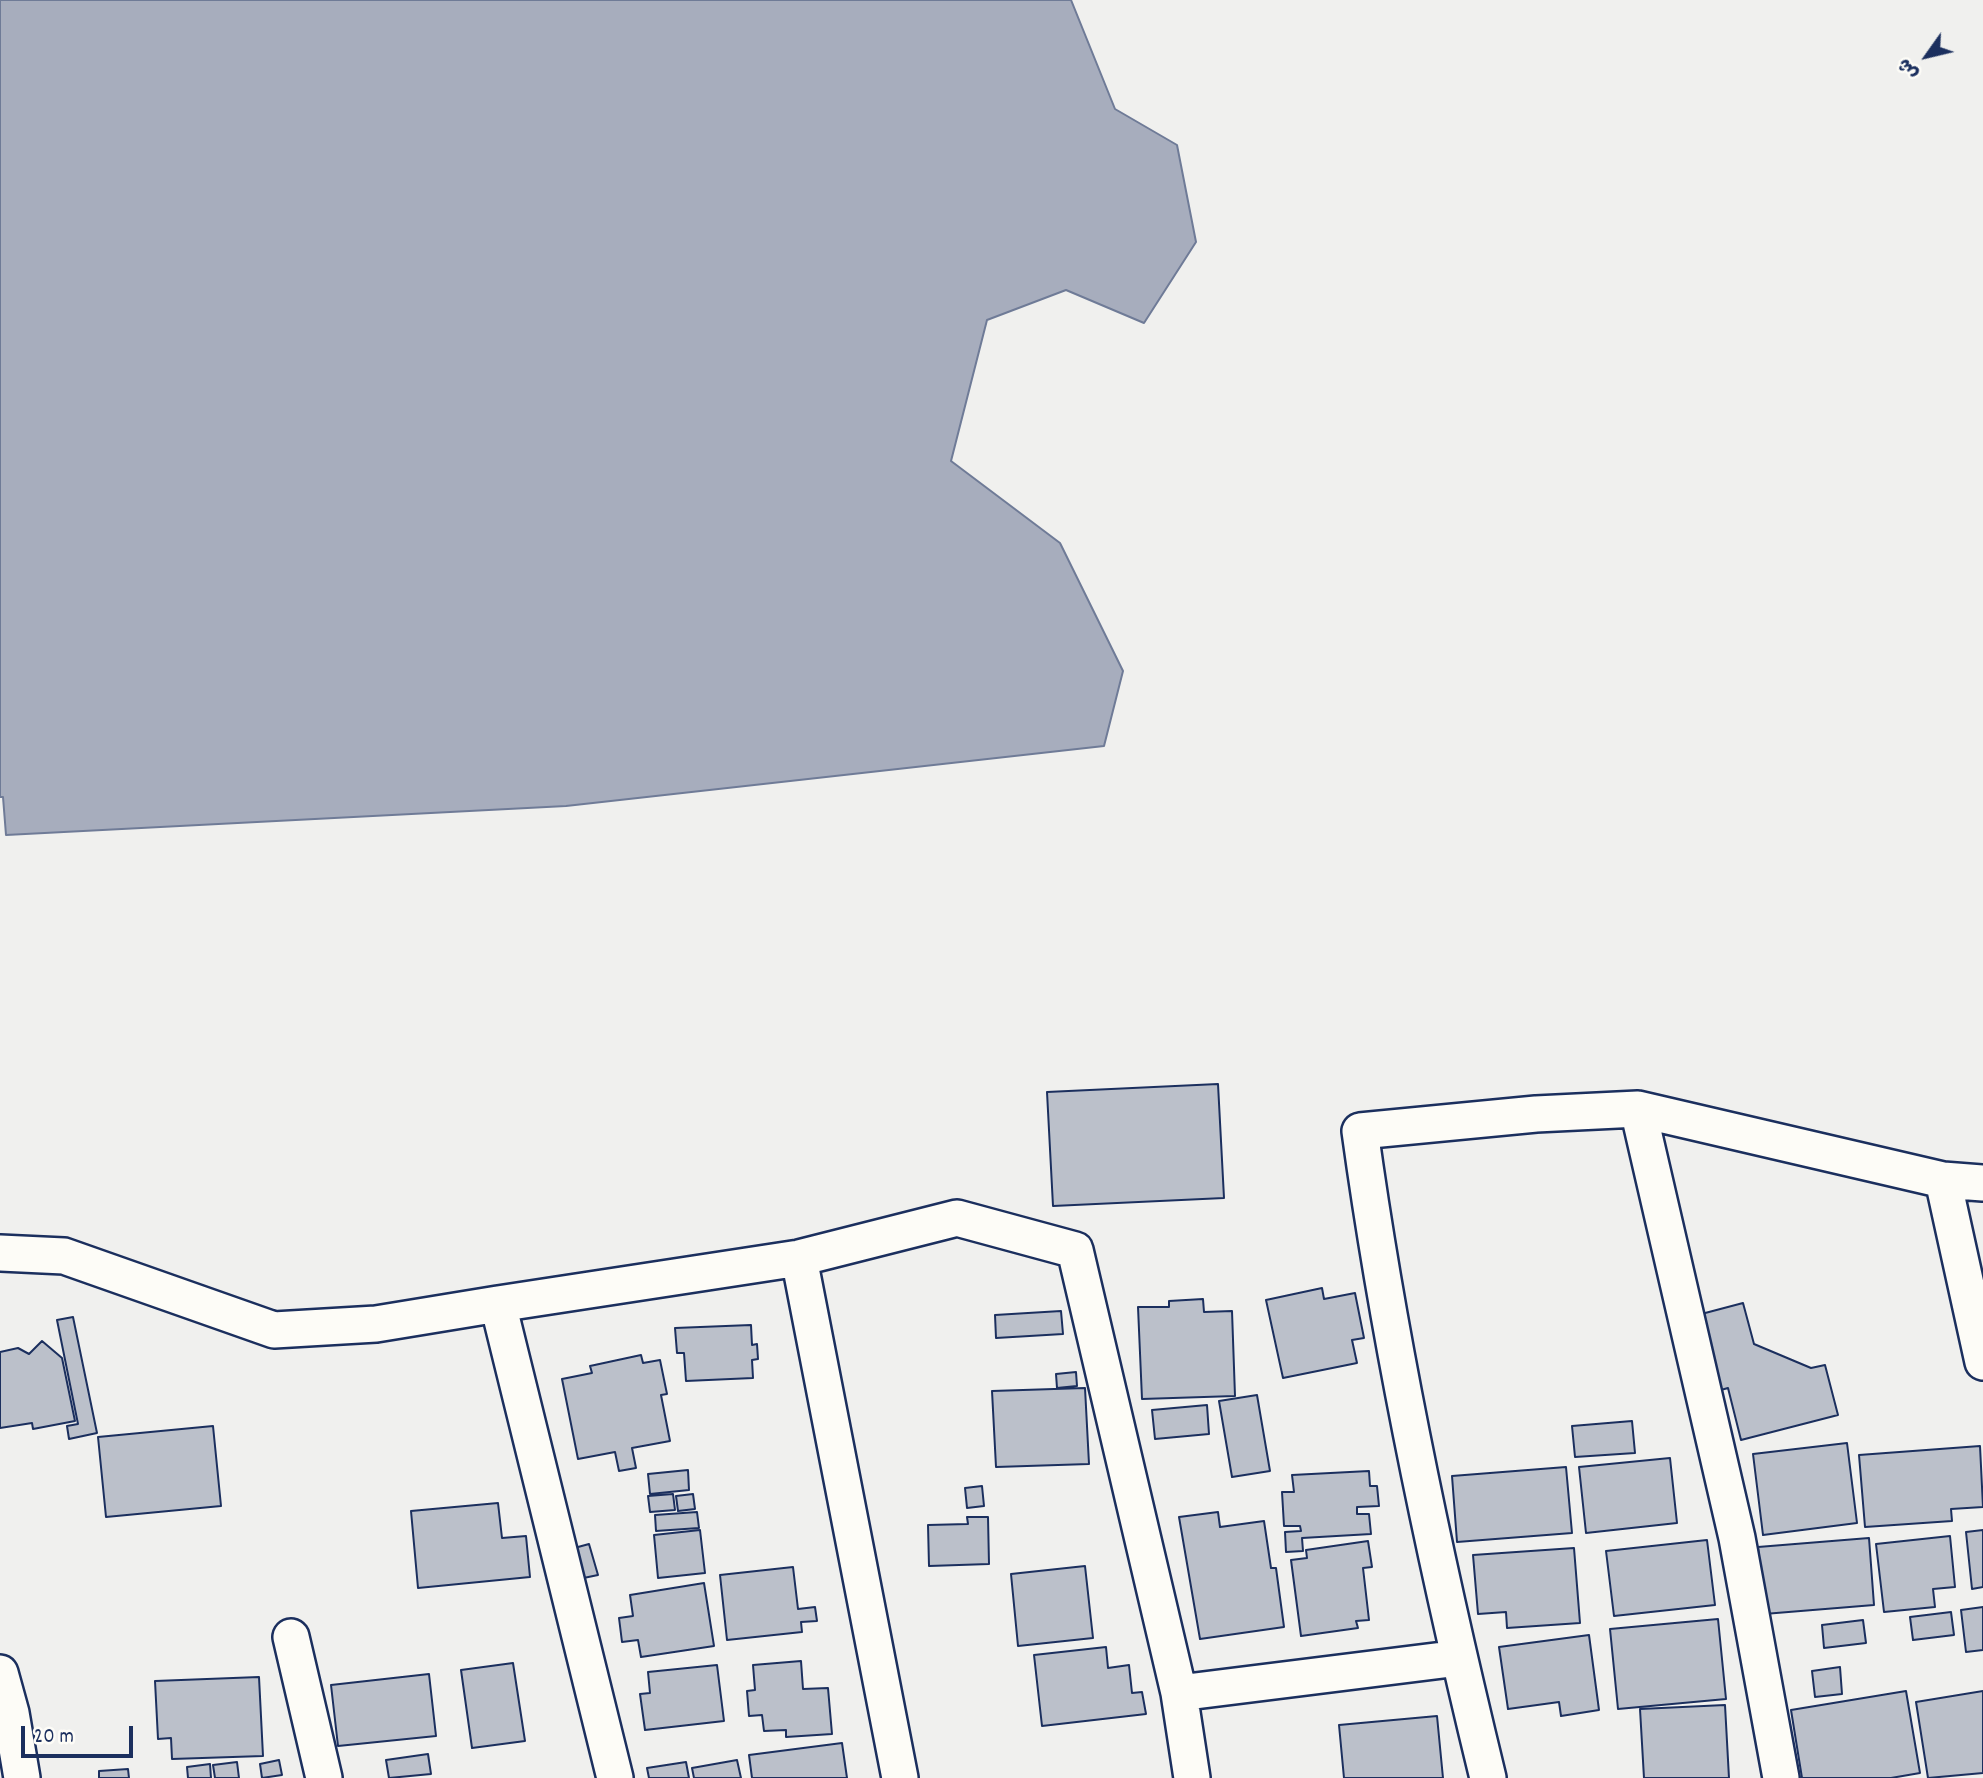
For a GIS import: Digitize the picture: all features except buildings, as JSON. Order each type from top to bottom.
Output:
[{"type":"street","points":[[1638,1109],[1737,1538],[1781,1778]]},
{"type":"street","points":[[1488,1778],[1432,1542],[1369,1199],[1360,1131],[1536,1114],[1638,1109],[1943,1180],[1983,1183]]},
{"type":"street","points":[[1943,1180],[1983,1362]]},
{"type":"street","points":[[0,1254],[64,1256],[274,1330],[376,1324],[799,1258],[957,1218],[1075,1250],[1179,1693],[1192,1778]]},
{"type":"street","points":[[799,1258],[900,1778]]},
{"type":"street","points":[[498,1304],[615,1778]]},
{"type":"street","points":[[291,1637],[324,1778]]},
{"type":"street","points":[[1179,1693],[1459,1658]]},
{"type":"street","points":[[0,1673],[11,1713],[22,1778]]},
{"type":"water","points":[[0,0],[1071,0],[1115,109],[1177,145],[1196,242],[1144,323],[1066,290],[987,320],[951,461],[1060,543],[1123,671],[1104,746],[566,806],[6,835],[3,797],[0,797]]}]
